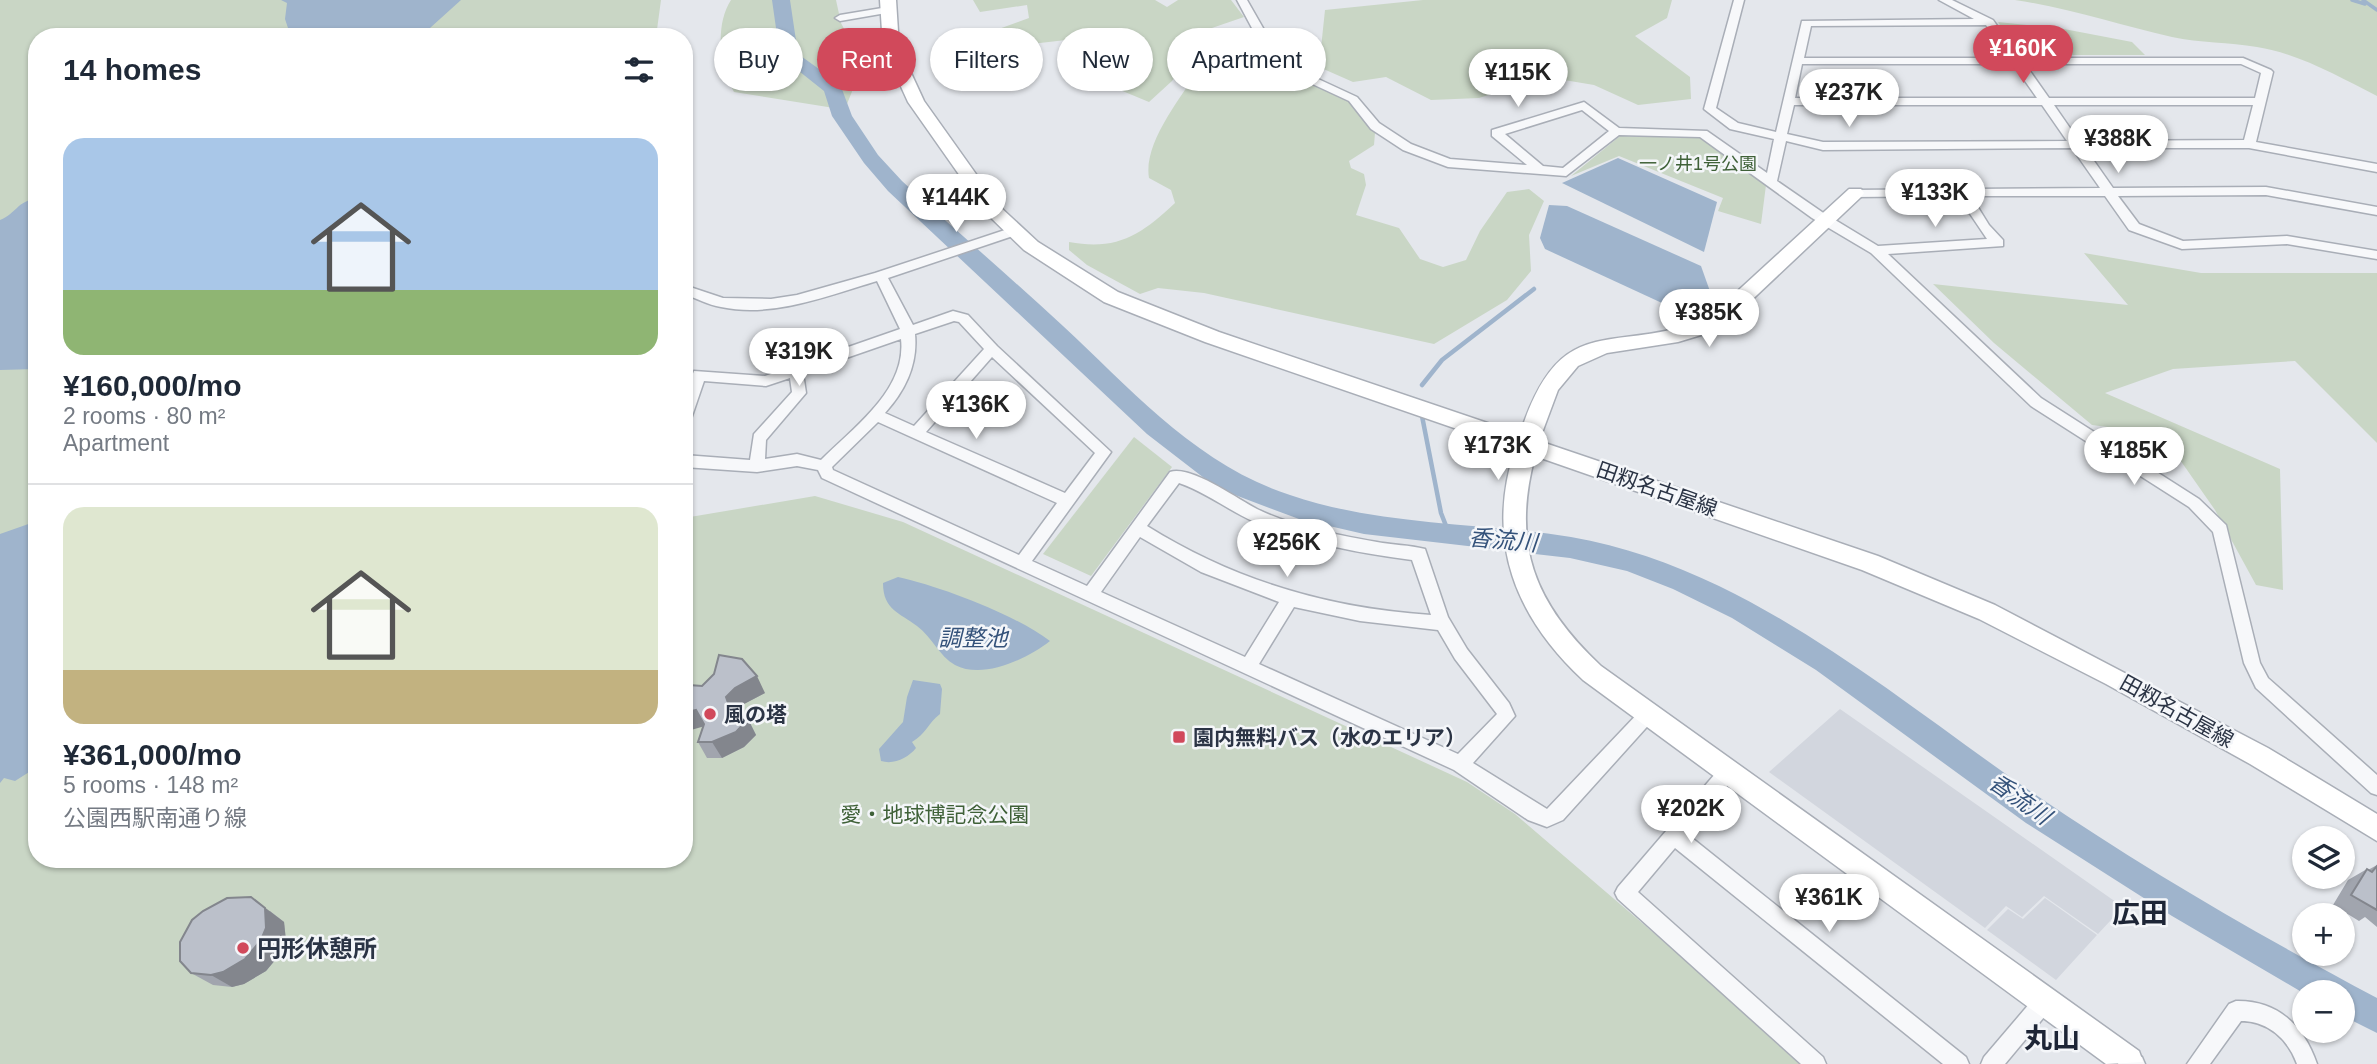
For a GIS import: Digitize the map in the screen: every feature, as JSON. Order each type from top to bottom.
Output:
[{"type":"main road","name":"田籾名古屋線","points":[[888,5],[891,47],[916,102],[977,190],[1014,231],[1070,273],[1111,297],[1158,317],[1870,563],[1987,612],[2115,677],[2259,756],[2377,829]]},
{"type":"main road","points":[[1855,193],[1825,218],[1714,324],[1669,338],[1614,344],[1571,361],[1547,389],[1527,444],[1513,526],[1515,553],[1532,602],[1552,633],[1582,665],[2043,1003],[2131,1063]]},
{"type":"street","points":[[1242,0],[1274,58],[1284,66],[1353,99],[1375,126],[1407,147],[1448,163],[1566,172],[1616,131]]},
{"type":"street","points":[[1739,0],[1710,110],[1734,126],[1823,146],[2249,144],[2377,168]]},
{"type":"street","points":[[1944,0],[1989,22],[2134,227],[2182,245],[2287,240],[2377,255]]},
{"type":"street","points":[[840,18],[888,5]]},
{"type":"street","points":[[1771,181],[1806,23],[1989,22]]},
{"type":"street","points":[[1798,61],[2243,61],[2267,72],[2249,144]]},
{"type":"street","points":[[1789,102],[2258,101]]},
{"type":"street","points":[[1539,169],[1496,133],[1584,106],[1616,131],[1703,134],[1876,250],[2036,402],[2193,503],[2220,529],[2252,663],[2262,683],[2377,787]]},
{"type":"street","points":[[1855,193],[2266,191],[2377,211]]},
{"type":"street","points":[[1876,250],[1998,243],[1984,228],[1962,192]]},
{"type":"street","points":[[693,292],[722,303],[771,304],[828,292],[1014,231]]},
{"type":"street","points":[[824,466],[875,415],[898,385],[909,354],[908,331],[880,276]]},
{"type":"street","points":[[693,393],[699,376],[766,381],[953,316],[963,318],[992,349],[1104,452],[1065,500],[1021,564]]},
{"type":"street","points":[[915,434],[992,349]]},
{"type":"street","points":[[757,466],[759,438],[799,393],[796,371]]},
{"type":"street","points":[[875,415],[1065,500]]},
{"type":"street","points":[[693,462],[757,466],[797,460],[824,466]]},
{"type":"street","points":[[824,466],[827,474],[1249,665],[1460,764],[1535,814],[1547,818],[1556,814],[1648,714]]},
{"type":"street","points":[[1090,594],[1174,476],[1185,477],[1228,503],[1295,529],[1360,546],[1419,554],[1440,623],[1469,666],[1503,708],[1506,716],[1460,764]]},
{"type":"street","points":[[1136,527],[1196,564],[1290,599],[1380,619],[1440,623]]},
{"type":"street","points":[[1249,665],[1290,599]]},
{"type":"street","points":[[1727,773],[1625,893],[1816,1064]]},
{"type":"street","points":[[1674,835],[1959,1064]]},
{"type":"street","points":[[1991,1064],[2043,1003]]},
{"type":"street","points":[[2197,1064],[2236,1011],[2250,1009],[2294,1034],[2307,1064]]},
{"type":"shaded area","points":[[1840,709],[2123,907],[2098,934],[2044,896],[2022,917],[2006,906],[1985,928],[1769,772]]},
{"type":"shaded area","points":[[2045,898],[2097,935],[2056,980],[1987,930],[2008,909],[2023,919]]},
{"type":"green space","name":"愛・地球博記念公園","points":[[0,0],[661,0],[657,28],[28,28],[28,868],[693,868],[693,516],[815,496],[903,522],[1467,782],[1515,814],[1683,958],[1799,1064],[0,1064]]},
{"type":"green space","points":[[731,0],[836,0],[844,28],[817,28],[817,91],[852,91],[847,104],[834,108],[734,92],[803,91],[803,28],[722,28]]},
{"type":"green space","points":[[973,0],[1155,0],[1167,7],[1178,0],[1231,0],[1244,17],[1212,28],[1167,28],[1167,86],[1149,102],[1122,91],[1153,91],[1153,28],[1057,28],[1057,41],[1043,43],[1043,28],[1002,28],[1029,18],[1027,5],[980,12]]},
{"type":"green space","points":[[1423,0],[1672,0],[1667,18],[1635,36],[1690,77],[1691,99],[1638,105],[1594,85],[1546,77],[1479,98],[1431,100],[1386,77],[1353,82],[1326,70],[1326,28],[1323,28],[1325,10]]},
{"type":"green space","points":[[2015,0],[2377,0],[2377,96],[2319,67],[2273,50],[2172,37]]},
{"type":"green space","points":[[1998,22],[2064,29],[2132,42],[2145,55],[2020,55]]},
{"type":"green space","points":[[1326,90],[1344,96],[1375,133],[1374,145],[1349,161],[1351,168],[1364,174],[1366,185],[1356,215],[1399,228],[1420,259],[1443,267],[1466,260],[1480,231],[1507,192],[1529,189],[1544,201],[1529,235],[1531,271],[1507,300],[1434,344],[1204,293],[1158,288],[1140,294],[1087,265],[1069,250],[1069,242],[1101,244],[1127,238],[1151,224],[1175,203],[1171,190],[1149,178],[1152,150],[1184,91]]},
{"type":"green space","name":"一ノ井1号公園","points":[[1620,136],[1702,138],[1766,185],[1761,224],[1718,211],[1723,198],[1619,156],[1571,176]]},
{"type":"green space","points":[[2084,253],[2201,273],[2377,273],[2377,443],[2295,361],[2173,369],[2105,393],[2280,469],[2283,590],[2256,585],[2215,510],[2178,457],[2123,429],[2092,425],[1994,343],[1933,284],[2128,305]]},
{"type":"green space","points":[[1134,437],[1172,467],[1091,576],[1043,554]]},
{"type":"water","points":[[281,0],[461,0],[430,28],[288,28],[285,19],[287,3]]},
{"type":"water","points":[[1618,158],[1717,202],[1704,252],[1562,183]]},
{"type":"water","points":[[28,201],[28,369],[0,370],[0,220]]},
{"type":"water","points":[[1549,205],[1567,206],[1701,266],[1712,297],[1691,305],[1662,303],[1545,249],[1540,238]]},
{"type":"water","points":[[28,524],[28,773],[15,781],[4,778],[0,783],[0,534]]},
{"type":"water","name":"調整池","points":[[898,577],[977,603],[1017,621],[1050,641],[1017,660],[991,669],[966,669],[955,665],[944,657],[922,630],[889,605],[883,583]]},
{"type":"water","points":[[913,680],[940,684],[940,714],[921,736],[912,742],[916,748],[909,755],[896,761],[881,761],[879,749],[903,722]]},
{"type":"building","points":[[719,655],[742,659],[757,676],[735,688],[726,697],[731,711],[748,719],[736,732],[712,742],[698,742],[704,724],[696,710],[693,711],[693,685],[702,686],[714,674]]},
{"type":"building","points":[[2377,866],[2377,910],[2351,895],[2367,869],[2372,872]]},
{"type":"building","points":[[251,897],[265,908],[266,928],[261,940],[245,959],[223,972],[211,975],[191,973],[180,961],[180,942],[192,920],[227,898]]},
{"type":"waterway","name":"香流川","points":[[781,0],[789,56],[833,88],[842,116],[871,159],[895,186],[1129,403],[1213,471],[1278,502],[1342,520],[1408,532],[1511,541],[1598,553],[1655,569],[1683,581],[1742,610],[1798,643],[1881,698],[2073,837],[2184,906],[2313,980]]},
{"type":"waterway","points":[[2352,0],[2365,4]]},
{"type":"waterway","points":[[2363,0],[2377,10]]},
{"type":"waterway","points":[[1422,385],[1442,360],[1534,289]]},
{"type":"waterway","points":[[1422,416],[1441,513],[1450,536]]},
{"type":"waterway","name":"香流川","points":[[2355,1004],[2377,1016]]},
{"type":"place","name":"風の塔","points":[[710,714]]},
{"type":"place","name":"園内無料バス（水のエリア）","points":[[1179,737]]},
{"type":"place","name":"円形休憩所","points":[[243,948]]},
{"type":"district","name":"広田","points":[[2140,913]]},
{"type":"district","name":"丸山","points":[[2052,1038]]}]
